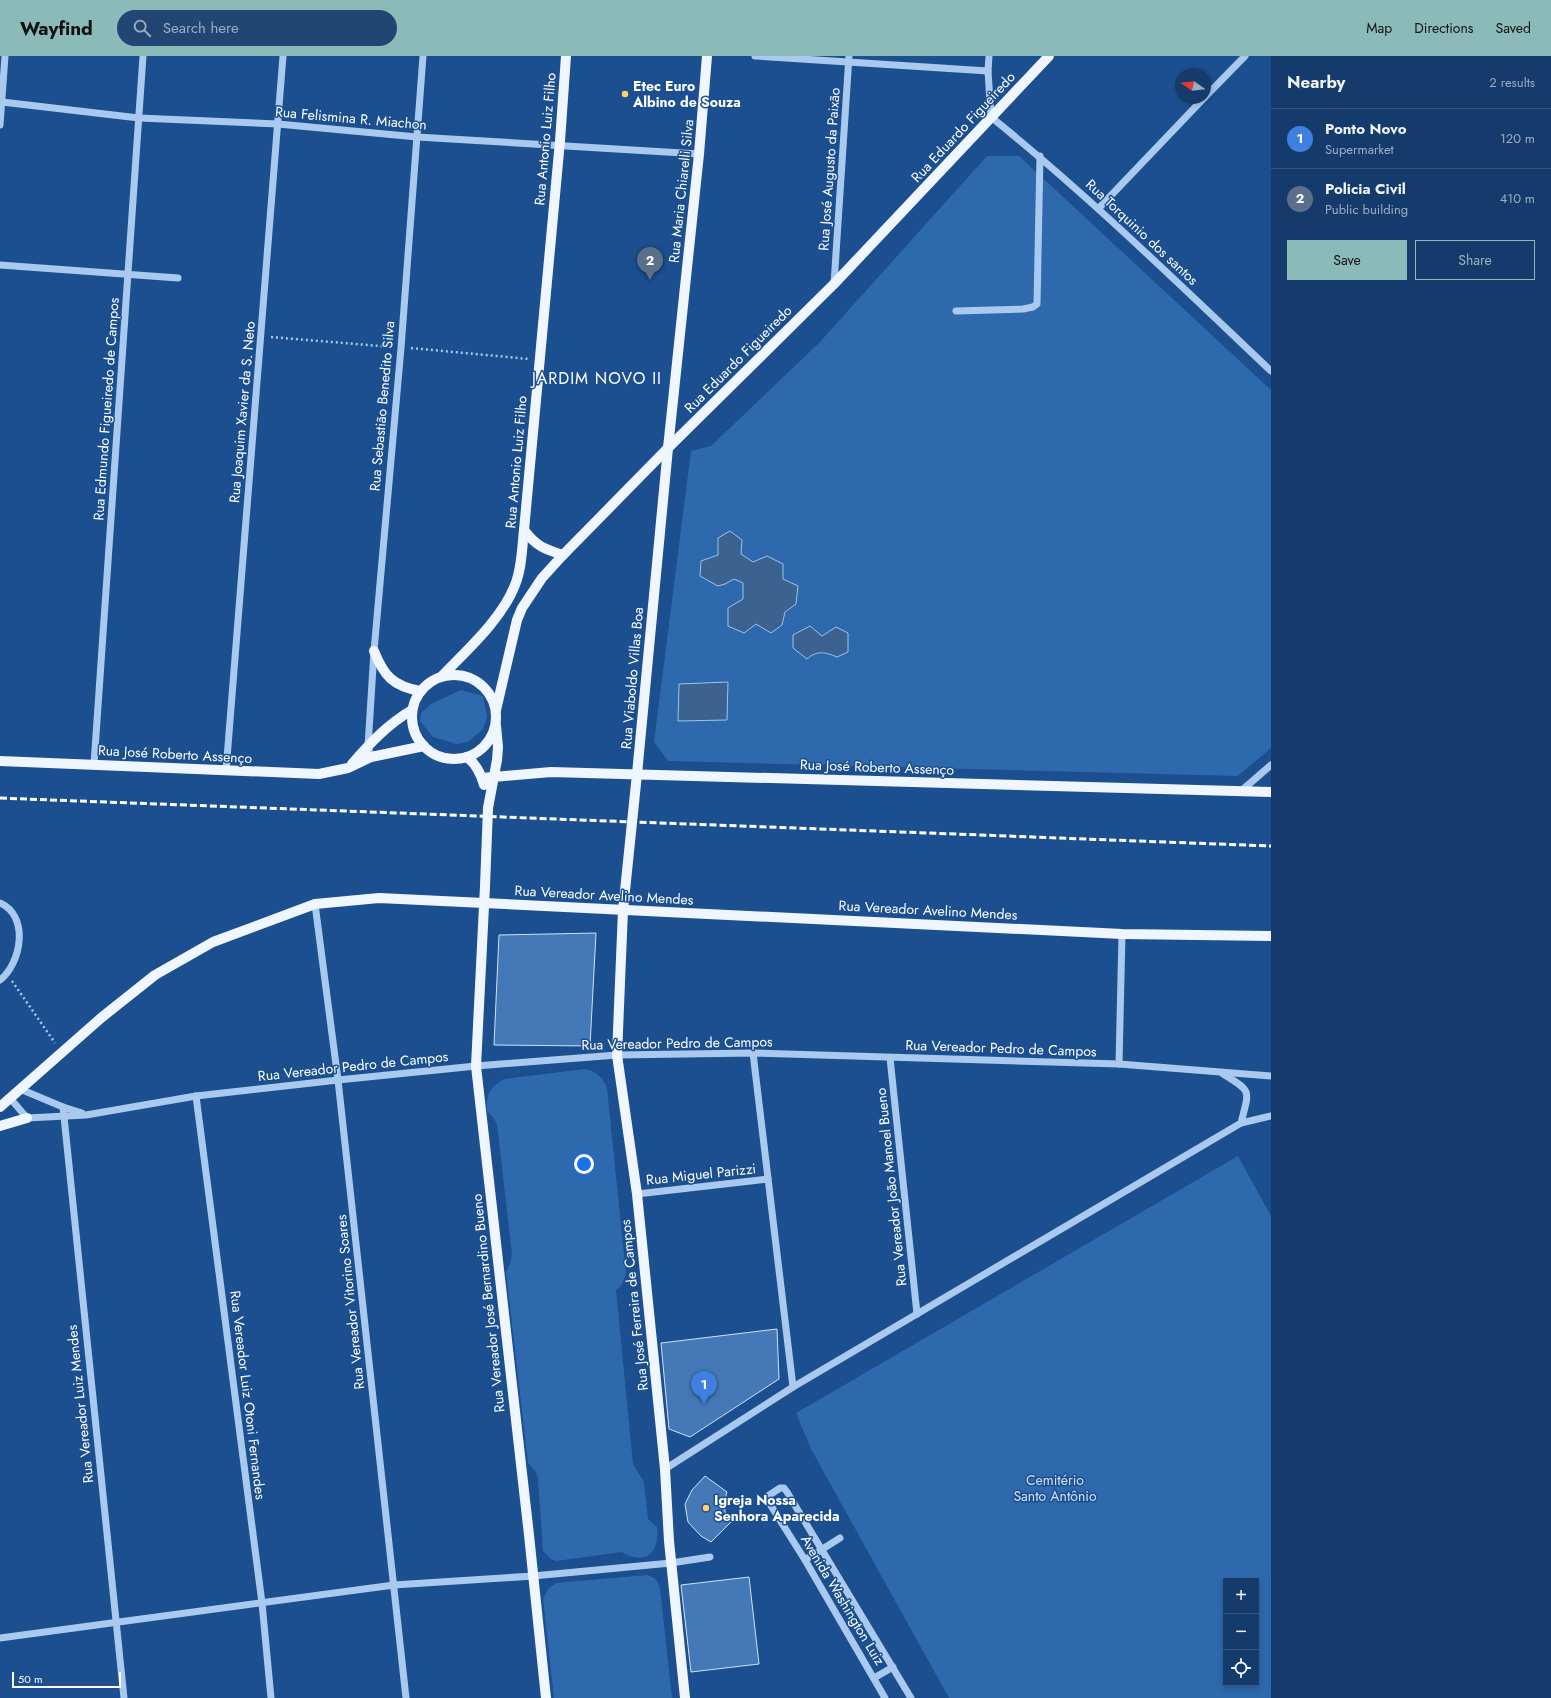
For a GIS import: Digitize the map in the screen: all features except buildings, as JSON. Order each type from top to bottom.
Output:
[{"type":"main road","name":"Rua Antonio Luiz Filho","points":[[442,676],[485,631],[508,600],[516,583],[524,530],[566,56]]},
{"type":"main road","name":"Rua Maria Chiarelli Silva","points":[[668,448],[699,154],[707,56]]},
{"type":"main road","name":"Rua Eduardo Figueiredo","points":[[496,710],[517,620],[522,608],[542,578],[668,448],[834,284],[1049,56]]},
{"type":"main road","name":"Rua Viaboldo Villas Boa","points":[[622,910],[637,774],[668,448]]},
{"type":"main road","points":[[524,530],[533,542],[544,549],[563,555]]},
{"type":"main road","points":[[374,651],[380,666],[387,676],[398,685],[420,691]]},
{"type":"main road","points":[[489,803],[498,747],[495,724],[496,710],[489,693],[476,681],[460,674],[442,676],[426,685],[420,691],[412,710],[412,723],[416,735],[424,746],[432,753],[442,757],[455,759],[467,757],[480,749],[490,738],[495,724]]},
{"type":"main road","points":[[348,768],[391,723],[412,710]]},
{"type":"main road","name":"Rua José Roberto Assenço","points":[[0,761],[319,774],[348,768],[371,757],[424,746]]},
{"type":"main road","points":[[467,757],[472,761],[482,778],[489,803]]},
{"type":"main road","name":"Rua José Roberto Assenço","points":[[482,778],[551,772],[1271,792]]},
{"type":"main road","name":"Rua Vereador José Bernardino Bueno","points":[[489,803],[476,1066],[546,1698]]},
{"type":"main road","name":"Rua Vereador Avelino Mendes","points":[[0,1107],[101,1018],[155,975],[213,942],[315,904],[379,898],[1122,934],[1271,936]]},
{"type":"main road","name":"Rua José Ferreira de Campos","points":[[622,910],[617,1055],[637,1194],[665,1469],[671,1563],[685,1698]]},
{"type":"main road","points":[[0,1126],[27,1118]]},
{"type":"street","points":[[0,125],[5,56]]},
{"type":"street","name":"Rua Edmundo Figueiredo de Campos","points":[[94,764],[143,56]]},
{"type":"street","name":"Rua Joaquim Xavier da S. Neto","points":[[226,771],[283,56]]},
{"type":"street","name":"Rua Sebastião Benedito Silva","points":[[371,757],[368,746],[374,651],[401,348],[423,56]]},
{"type":"street","points":[[755,56],[849,59],[988,71]]},
{"type":"street","points":[[989,56],[988,71],[991,117]]},
{"type":"street","points":[[1211,92],[1245,56]]},
{"type":"street","name":"Rua José Augusto da Paixão","points":[[834,284],[849,59]]},
{"type":"street","name":"Rua Felismina R. Miachon","points":[[2,102],[139,118],[278,124],[417,137],[699,154]]},
{"type":"street","points":[[1099,208],[1199,104]]},
{"type":"street","name":"Rua Torquinio dos santos","points":[[991,117],[1040,156],[1099,208],[1271,371]]},
{"type":"street","points":[[956,311],[1022,309],[1033,307],[1037,304],[1040,156]]},
{"type":"street","points":[[0,265],[178,278]]},
{"type":"street","points":[[1241,791],[1271,765]]},
{"type":"street","points":[[0,903],[14,914],[19,926],[18,948],[7,974],[0,980]]},
{"type":"street","name":"Rua Vereador Vitorino Soares","points":[[315,904],[338,1080],[406,1698]]},
{"type":"street","points":[[1119,1064],[1122,934]]},
{"type":"street","points":[[753,1054],[793,1388]]},
{"type":"street","name":"Rua Vereador Pedro de Campos","points":[[27,1118],[86,1114],[196,1096],[338,1080],[476,1066],[617,1055],[753,1054],[1119,1064],[1271,1076]]},
{"type":"street","name":"Rua Vereador João Manoel Bueno","points":[[890,1058],[917,1314]]},
{"type":"street","points":[[1222,1073],[1245,1087],[1248,1096],[1241,1123]]},
{"type":"street","name":"Rua Vereador Pedro de Campos","points":[[20,1089],[63,1107],[86,1114]]},
{"type":"street","name":"Rua Vereador Luiz Otoni Fernandes","points":[[196,1096],[262,1603],[271,1698]]},
{"type":"street","points":[[10,1098],[27,1118]]},
{"type":"street","name":"Rua Vereador Luiz Mendes","points":[[63,1107],[124,1698]]},
{"type":"street","points":[[665,1469],[793,1388],[1241,1123],[1271,1116]]},
{"type":"street","name":"Rua Miguel Parizzi","points":[[637,1194],[768,1179]]},
{"type":"street","name":"Avenida Washington Luiz","points":[[885,1698],[768,1501],[768,1496],[772,1492],[780,1488],[784,1488],[911,1698]]},
{"type":"street","points":[[804,1560],[840,1538]]},
{"type":"street","points":[[0,1638],[394,1585],[533,1576],[671,1563],[710,1557]]},
{"type":"street","points":[[874,1678],[893,1667]]},
{"type":"path","points":[[7,974],[62,1053]]},
{"type":"green space","points":[[987,156],[1019,156],[1271,390],[1271,748],[1238,776],[668,761],[654,742],[691,451],[711,446],[819,343]]},
{"type":"green space","points":[[461,690],[483,696],[487,717],[483,729],[468,742],[457,744],[433,737],[420,721],[421,713],[431,704]]},
{"type":"green space","points":[[585,1069],[593,1071],[599,1075],[607,1088],[626,1274],[621,1286],[616,1290],[633,1464],[644,1482],[648,1519],[657,1527],[657,1539],[654,1550],[641,1558],[622,1552],[556,1561],[551,1559],[543,1551],[538,1479],[536,1472],[528,1463],[506,1272],[510,1264],[512,1254],[497,1124],[487,1111],[487,1100],[492,1088],[504,1079]]},
{"type":"green space","name":"Cemitério Santo Antônio","points":[[1238,1156],[1271,1216],[1271,1698],[949,1698],[811,1449],[796,1413]]},
{"type":"green space","points":[[647,1575],[656,1580],[660,1589],[672,1698],[554,1698],[543,1599],[548,1589],[556,1583]]},
{"type":"shaded area","points":[[730,531],[742,540],[741,554],[753,562],[767,556],[783,564],[783,579],[798,586],[796,604],[785,612],[782,625],[771,633],[756,624],[744,633],[728,626],[728,608],[743,599],[743,583],[734,579],[718,586],[700,576],[701,561],[718,555],[718,538]]},
{"type":"shaded area","points":[[810,626],[822,636],[836,627],[848,633],[848,652],[837,657],[825,653],[818,653],[807,659],[793,648],[793,635]]},
{"type":"shaded area","points":[[728,682],[727,720],[678,721],[679,684]]},
{"type":"railway","points":[[0,798],[1271,846]]},
{"type":"place","name":"Etec Euro Albino de Souza","points":[[625,94]]},
{"type":"place","name":"Policia Civil","points":[[650,280]]},
{"type":"place","name":"Ponto Novo","points":[[704,1404]]},
{"type":"place","name":"Igreja Nossa Senhora Aparecida","points":[[706,1508]]},
{"type":"district","name":"JARDIM NOVO II","points":[[597,378]]}]
